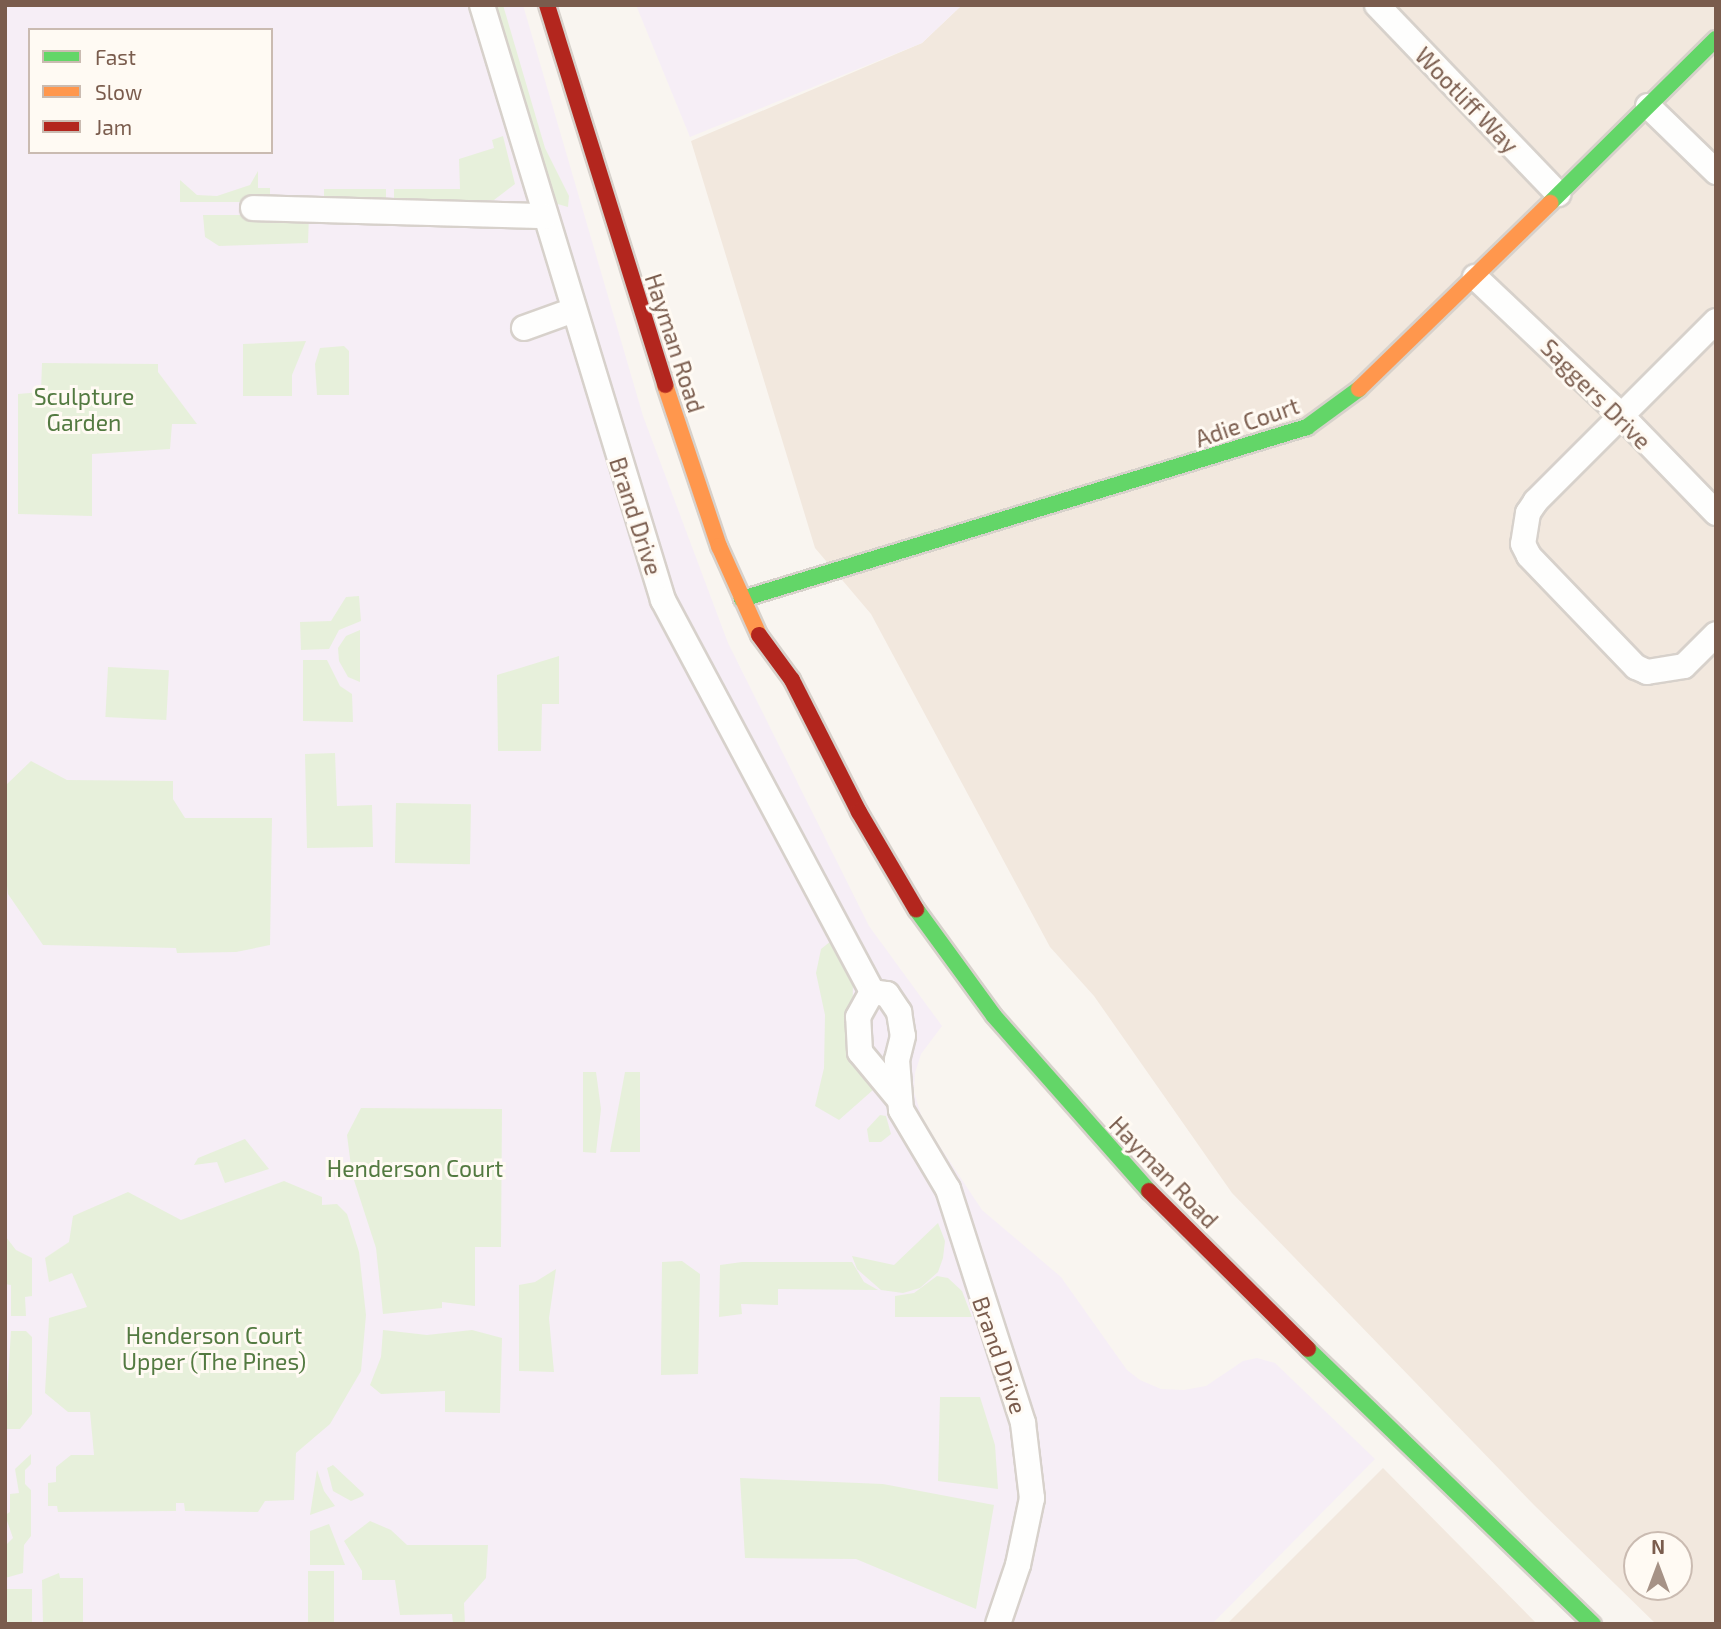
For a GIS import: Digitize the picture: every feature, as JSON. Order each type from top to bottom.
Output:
[{"type":"main road","name":"Hayman Road","points":[[547,5],[628,274],[719,545],[762,643],[792,680],[859,812],[922,918],[1045,1078],[1261,1304],[1593,1624]]},
{"type":"main road","name":"Adie Court","points":[[742,599],[763,584],[1255,446],[1307,427],[1379,373],[1716,39]]},
{"type":"main road","points":[[596,102],[624,193]]},
{"type":"main road","points":[[763,584],[776,612]]},
{"type":"main road","name":"Hayman Road","points":[[788,647],[792,680]]},
{"type":"street","name":"Brand Drive","points":[[482,5],[663,600],[872,992]]},
{"type":"street","name":"Wootliff Way","points":[[1377,5],[1558,194]]},
{"type":"street","points":[[1648,106],[1716,172]]},
{"type":"street","points":[[253,208],[545,216]]},
{"type":"street","name":"Saggers Drive","points":[[1475,277],[1622,416],[1716,513]]},
{"type":"street","points":[[524,328],[574,310]]},
{"type":"street","points":[[1716,321],[1536,500],[1528,513],[1523,544],[1529,556],[1636,667],[1647,672],[1684,666],[1716,634]]},
{"type":"street","name":"Brand Drive","points":[[872,992],[887,994],[899,1012],[903,1036],[897,1060],[899,1099],[906,1125],[948,1189],[959,1219],[973,1276],[1023,1423],[1032,1498],[1018,1564],[998,1624]]},
{"type":"street","name":"Brand Drive","points":[[872,992],[860,1007],[857,1029],[860,1052],[899,1099]]},
{"type":"street","points":[[870,1066],[886,1068],[897,1060]]},
{"type":"shaded area","points":[[5,5],[523,5],[643,416],[728,643],[869,926],[942,1026],[921,1054],[915,1073],[914,1092],[923,1121],[982,1210],[1061,1277],[1127,1370],[1140,1380],[1161,1389],[1184,1390],[1206,1386],[1243,1361],[1257,1358],[1275,1363],[1375,1459],[1212,1624],[5,1624]]},
{"type":"shaded area","points":[[636,5],[962,5],[922,43],[690,137]]},
{"type":"shaded area","points":[[962,5],[1716,5],[1716,1624],[1656,1624],[1632,1601],[1693,1601],[1693,1531],[1623,1531],[1623,1592],[1534,1505],[1232,1193],[1094,996],[1050,947],[871,614],[815,548],[691,141],[922,43]]},
{"type":"shaded area","points":[[1383,1468],[1537,1624],[1227,1624]]},
{"type":"green space","points":[[496,5],[503,5],[545,148],[569,196],[568,207],[554,203]]},
{"type":"green space","points":[[503,136],[515,184],[494,200],[394,202],[394,189],[460,189],[459,159],[494,148],[492,140]]},
{"type":"green space","points":[[258,171],[258,188],[270,188],[270,202],[180,202],[180,180],[197,195],[217,196],[250,185]]},
{"type":"green space","points":[[324,189],[386,189],[386,202],[324,202]]},
{"type":"green space","points":[[203,215],[309,215],[308,243],[219,246],[205,237]]},
{"type":"green space","points":[[306,341],[292,375],[292,396],[243,396],[243,344]]},
{"type":"green space","points":[[344,346],[349,351],[349,395],[317,395],[315,364],[320,348]]},
{"type":"green space","name":"Sculpture Garden","points":[[42,363],[158,364],[158,372],[197,424],[172,424],[170,449],[92,454],[92,516],[18,514],[18,394],[41,392]]},
{"type":"green space","points":[[359,596],[361,621],[339,630],[329,649],[301,650],[300,622],[331,621],[346,597]]},
{"type":"green space","points":[[360,630],[360,682],[348,677],[339,661],[338,648],[346,636]]},
{"type":"green space","points":[[559,656],[559,704],[542,704],[541,751],[498,751],[497,675]]},
{"type":"green space","points":[[303,660],[327,660],[340,686],[352,694],[353,722],[303,721]]},
{"type":"green space","points":[[108,667],[169,670],[166,720],[105,717]]},
{"type":"green space","points":[[335,753],[337,806],[372,805],[373,847],[307,848],[305,754]]},
{"type":"green space","points":[[31,761],[67,780],[173,781],[173,799],[185,818],[272,818],[270,945],[236,952],[177,953],[176,948],[43,945],[8,894],[5,870],[5,786]]},
{"type":"green space","points":[[396,803],[471,804],[470,864],[395,863]]},
{"type":"green space","points":[[831,941],[853,979],[852,1059],[873,1082],[873,1090],[839,1120],[815,1106],[824,1068],[825,1015],[816,973],[821,949]]},
{"type":"green space","points":[[583,1072],[596,1072],[601,1109],[596,1153],[583,1152]]},
{"type":"green space","points":[[625,1072],[640,1072],[640,1152],[610,1152]]},
{"type":"green space","name":"Henderson Court","points":[[361,1108],[502,1109],[501,1247],[475,1247],[475,1306],[442,1302],[442,1308],[383,1314],[376,1248],[352,1174],[347,1135]]},
{"type":"green space","points":[[880,1115],[886,1116],[891,1134],[881,1142],[869,1142],[867,1129]]},
{"type":"green space","points":[[245,1139],[269,1169],[225,1183],[217,1162],[194,1165],[198,1158]]},
{"type":"green space","name":"Henderson Court Upper (The Pines)","points":[[284,1181],[322,1197],[322,1205],[337,1204],[347,1214],[359,1252],[366,1315],[361,1371],[330,1424],[296,1453],[294,1500],[265,1501],[258,1512],[185,1511],[184,1503],[176,1503],[176,1511],[58,1512],[57,1506],[48,1506],[48,1483],[56,1482],[56,1467],[71,1455],[94,1455],[90,1412],[68,1412],[45,1393],[49,1318],[87,1307],[72,1273],[49,1282],[45,1258],[69,1242],[73,1216],[128,1192],[181,1220]]},
{"type":"green space","points":[[938,1223],[945,1241],[943,1258],[938,1272],[920,1288],[903,1293],[881,1290],[857,1269],[852,1256],[894,1265]]},
{"type":"green space","points":[[6,1237],[16,1250],[32,1258],[32,1296],[25,1297],[26,1316],[11,1316],[11,1285],[5,1284]]},
{"type":"green space","points":[[682,1261],[700,1274],[698,1374],[661,1375],[662,1262]]},
{"type":"green space","points":[[742,1262],[852,1262],[864,1282],[878,1290],[778,1289],[778,1305],[741,1304],[742,1314],[719,1317],[720,1265]]},
{"type":"green space","points":[[556,1269],[549,1318],[554,1372],[519,1371],[519,1285],[535,1282]]},
{"type":"green space","points":[[937,1276],[948,1278],[962,1291],[972,1317],[895,1317],[895,1296],[914,1293]]},
{"type":"green space","points":[[383,1330],[427,1335],[472,1330],[502,1338],[500,1413],[445,1412],[445,1391],[381,1394],[370,1385],[381,1357]]},
{"type":"green space","points":[[11,1331],[26,1331],[32,1337],[32,1414],[20,1429],[5,1429]]},
{"type":"green space","points":[[940,1397],[980,1397],[995,1445],[998,1489],[938,1481]]},
{"type":"green space","points":[[31,1454],[31,1464],[25,1470],[25,1484],[31,1490],[31,1536],[24,1545],[23,1573],[5,1578],[5,1546],[13,1538],[5,1515],[10,1512],[10,1494],[19,1493],[15,1469]]},
{"type":"green space","points":[[333,1465],[364,1494],[363,1496],[351,1501],[333,1491],[327,1468]]},
{"type":"green space","points":[[317,1470],[324,1491],[335,1506],[310,1515]]},
{"type":"green space","points":[[740,1478],[883,1484],[994,1505],[976,1609],[856,1559],[745,1558]]},
{"type":"green space","points":[[370,1521],[391,1530],[407,1545],[488,1545],[486,1578],[464,1603],[465,1624],[453,1624],[452,1614],[400,1615],[395,1580],[362,1580],[362,1571],[344,1541]]},
{"type":"green space","points":[[329,1524],[345,1565],[310,1565],[310,1531]]},
{"type":"green space","points":[[308,1571],[334,1571],[334,1624],[308,1624]]},
{"type":"green space","points":[[59,1573],[60,1578],[83,1578],[83,1624],[43,1624],[42,1580]]},
{"type":"green space","points":[[5,1589],[32,1589],[32,1624],[5,1624]]},
{"type":"traffic: fast","points":[[1550,203],[1716,39]]},
{"type":"traffic: fast","points":[[742,599],[1307,427],[1359,389]]},
{"type":"traffic: fast","points":[[916,909],[994,1016],[1149,1191]]},
{"type":"traffic: fast","points":[[1308,1349],[1593,1624]]},
{"type":"traffic: slow","points":[[1359,389],[1550,203]]},
{"type":"traffic: slow","points":[[665,385],[719,546],[759,635]]},
{"type":"traffic: jam","points":[[547,5],[665,385]]},
{"type":"traffic: jam","points":[[759,635],[792,680],[859,812],[916,909]]},
{"type":"traffic: jam","points":[[1149,1191],[1308,1349]]}]
